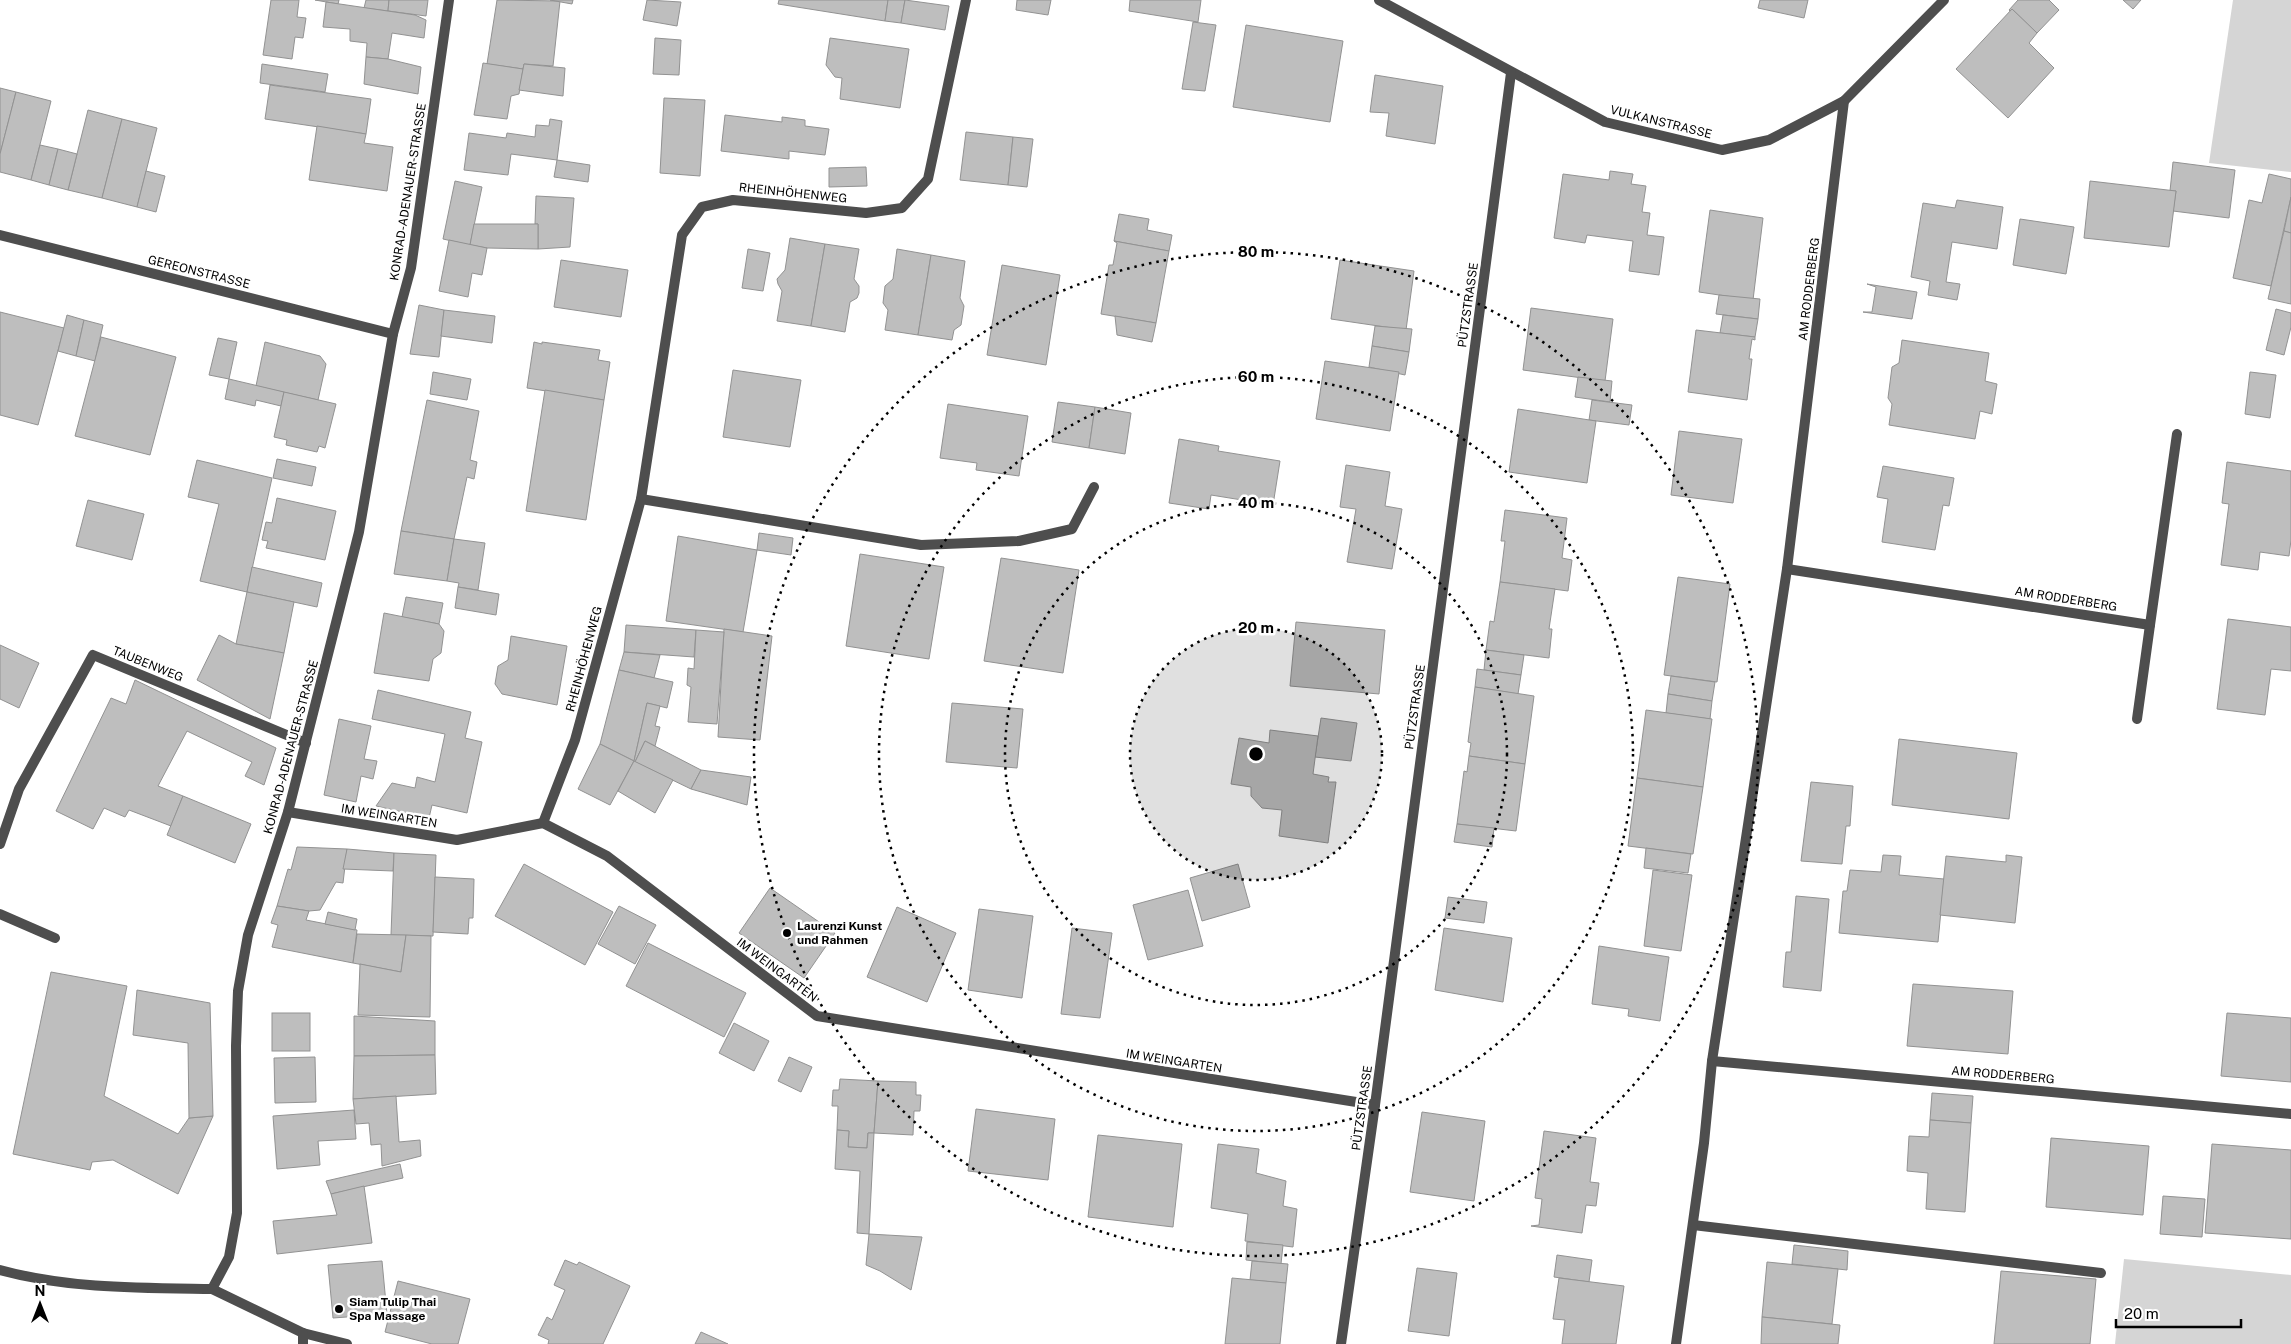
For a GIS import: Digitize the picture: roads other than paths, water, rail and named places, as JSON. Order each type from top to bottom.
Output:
[{"type":"street","name":"KONRAD-ADENAUER-STRASSE","points":[[212,1289],[228,1257],[237,1213],[236,1046],[238,990],[248,935],[288,812],[359,532],[393,334],[411,268],[449,0]]},
{"type":"street","name":"RHEINHÖHENWEG","points":[[542,823],[575,740],[641,500],[682,235],[702,207],[733,200],[866,213],[902,208],[928,179],[966,0]]},
{"type":"street","name":"VULKANSTRASSE","points":[[1379,0],[1511,73],[1605,122],[1722,150],[1769,140],[1844,101],[1944,0]]},
{"type":"street","name":"PÜTZSTRASSE","points":[[1341,1344],[1375,1105],[1511,73]]},
{"type":"street","name":"AM RODDERBERG","points":[[1676,1344],[1693,1224],[1712,1061],[1787,569],[1844,101]]},
{"type":"street","name":"GEREONSTRASSE","points":[[0,235],[393,334]]},
{"type":"street","points":[[2138,720],[2176,434]]},
{"type":"street","points":[[641,500],[921,545],[1019,541],[1072,529],[1094,487]]},
{"type":"street","name":"AM RODDERBERG","points":[[1787,569],[2150,625]]},
{"type":"street","name":"TAUBENWEG","points":[[0,844],[19,789],[93,654],[306,742]]},
{"type":"street","name":"IM WEINGARTEN","points":[[288,812],[457,840],[542,823],[607,856],[817,1016],[1375,1105]]},
{"type":"street","points":[[0,914],[55,938]]},
{"type":"street","name":"AM RODDERBERG","points":[[1712,1061],[2291,1114]]},
{"type":"street","points":[[1693,1224],[2101,1273]]},
{"type":"street","points":[[0,1270],[34,1279],[124,1288],[212,1289],[303,1333],[347,1344]]},
{"type":"street","points":[[303,1333],[303,1344]]},
{"type":"place","name":"Laurenzi Kunst und Rahmen","points":[[787,933]]},
{"type":"place","name":"Siam Tulip Thai Spa Massage","points":[[339,1309]]}]
